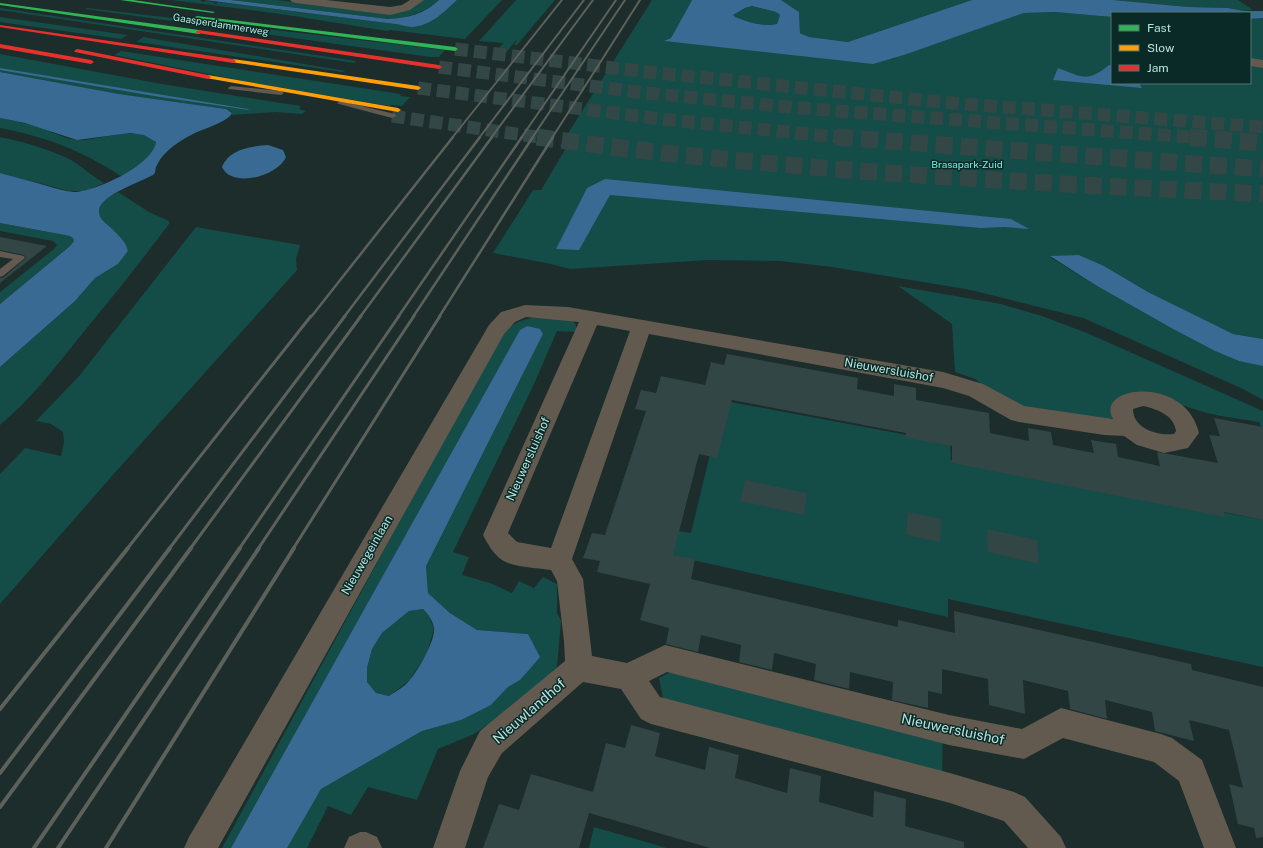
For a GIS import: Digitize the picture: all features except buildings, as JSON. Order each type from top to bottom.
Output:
[{"type":"highway","points":[[28,0],[68,4]]},
{"type":"highway","points":[[122,0],[458,46],[130,10]]},
{"type":"highway","name":"Gaasperdammerweg","points":[[0,4],[439,67]]},
{"type":"highway","points":[[0,26],[418,88]]},
{"type":"highway","points":[[0,46],[231,88],[395,113],[311,95],[188,73],[38,43]]},
{"type":"street","points":[[296,0],[390,11],[406,8],[418,0]]},
{"type":"street","points":[[1251,62],[1263,64]]},
{"type":"street","name":"Nieuwegeinlaan","points":[[200,848],[496,330],[508,317],[525,311],[580,315]]},
{"type":"street","name":"Nieuwersluishof","points":[[559,560],[510,552],[494,535],[580,315],[944,380],[976,390],[1019,414],[1104,427],[1129,428]]},
{"type":"street","points":[[642,326],[559,560],[570,579],[578,641],[579,667],[629,677],[651,709],[943,787],[1014,808],[1050,848]]},
{"type":"street","name":"Nieuwersluishof","points":[[629,677],[665,658],[949,730],[1024,744],[1062,723],[1161,749],[1191,771],[1220,848]]},
{"type":"street","name":"Nieuwlandhof","points":[[449,848],[475,771],[491,742],[579,667]]},
{"type":"street","points":[[360,848],[366,848]]},
{"type":"lane","points":[[231,88],[311,95]]},
{"type":"lane","points":[[0,254],[21,258],[0,274]]},
{"type":"green space","points":[[171,0],[200,0],[203,2],[215,2],[213,3],[216,4],[218,2],[228,3],[412,27],[431,21],[442,14],[457,0],[502,0],[465,39],[390,30],[387,31],[281,14]]},
{"type":"green space","points":[[231,0],[276,0],[384,12],[409,10],[423,0],[439,0],[428,8],[415,14],[388,19]]},
{"type":"green space","points":[[516,0],[555,0],[517,45],[514,45],[517,39],[501,59],[491,58],[503,43],[479,41]]},
{"type":"green space","name":"Brasapark-Zuid","points":[[652,0],[692,0],[671,38],[665,41],[892,59],[1024,13],[1055,12],[1111,17],[1111,84],[1251,84],[1251,19],[1263,18],[1263,339],[1233,334],[1148,292],[1104,266],[1079,255],[1050,257],[1097,286],[1215,351],[1239,361],[1263,365],[1263,400],[1241,388],[1083,318],[971,290],[832,267],[780,261],[708,260],[570,269],[493,253],[533,190],[541,190],[566,148],[560,146]]},
{"type":"green space","points":[[781,0],[972,0],[848,42],[809,37],[800,33],[799,12]]},
{"type":"green space","points":[[1113,0],[1238,0],[1253,10],[1244,11],[1228,8],[1188,7]]},
{"type":"green space","points":[[752,6],[776,12],[780,15],[777,24],[761,24],[734,17],[733,15]]},
{"type":"green space","points":[[0,8],[356,61],[354,63],[0,10]]},
{"type":"green space","points":[[87,8],[445,50],[439,57],[430,57],[85,9]]},
{"type":"green space","points":[[0,17],[128,35],[121,39],[14,24],[0,22]]},
{"type":"green space","points":[[143,37],[346,71],[342,72],[137,42]]},
{"type":"green space","points":[[121,51],[401,94],[400,96],[410,97],[402,106],[389,106],[243,81],[114,55]]},
{"type":"green space","points":[[0,54],[162,84],[301,106],[299,109],[306,111],[302,114],[275,112],[232,115],[232,112],[226,109],[119,94],[0,72]]},
{"type":"green space","points":[[0,118],[39,127],[61,136],[77,140],[134,133],[151,137],[156,143],[147,159],[137,167],[121,176],[77,152],[48,140],[0,128]]},
{"type":"green space","points":[[0,137],[54,152],[71,160],[104,183],[86,191],[69,191],[0,173]]},
{"type":"green space","points":[[118,192],[149,212],[169,221],[169,224],[51,373],[32,395],[0,425],[0,367],[75,301],[95,278],[118,264],[128,251],[123,240],[106,224],[99,214],[100,206],[104,200]]},
{"type":"green space","points":[[0,223],[70,236],[74,238],[74,241],[0,304],[0,292],[57,245],[53,241],[0,231]]},
{"type":"green space","points":[[196,227],[300,245],[296,259],[297,270],[112,476],[0,604],[0,474],[25,448],[61,456],[64,442],[63,432],[51,424],[36,421],[80,375]]},
{"type":"green space","points":[[898,286],[1001,304],[1042,316],[1087,333],[1263,411],[1263,433],[1259,422],[1207,413],[1140,394],[1130,394],[1121,397],[1116,408],[1115,417],[1100,422],[1023,410],[985,387],[975,379],[955,372],[952,324]]},
{"type":"green space","points":[[538,317],[572,320],[576,325],[577,332],[557,331],[534,384],[453,552],[469,557],[462,575],[490,583],[512,593],[519,581],[534,588],[543,577],[557,584],[557,613],[561,621],[557,667],[505,714],[472,735],[438,749],[417,800],[368,787],[351,815],[328,806],[307,848],[282,848],[321,789],[422,731],[491,705],[508,687],[520,680],[528,634],[477,630],[450,613],[428,593],[426,566],[543,334],[527,326],[520,331],[231,848],[222,848],[502,333],[519,322]]},
{"type":"green space","points":[[704,397],[950,443],[951,460],[1263,520],[1263,667],[948,599],[948,617],[666,554],[672,530],[691,533],[716,429]]},
{"type":"green space","points":[[423,609],[429,616],[434,629],[427,653],[410,680],[389,696],[376,693],[367,682],[367,668],[372,649],[382,633],[409,611]]},
{"type":"green space","points":[[676,669],[943,736],[942,776],[664,703],[659,678]]},
{"type":"green space","points":[[594,827],[667,848],[589,848]]},
{"type":"shaded area","points":[[205,0],[231,0],[388,19],[402,18],[422,12],[439,0],[457,0],[442,14],[431,21],[419,26],[407,27],[397,24]]},
{"type":"shaded area","points":[[692,0],[781,0],[799,12],[800,33],[809,37],[848,42],[972,0],[1113,0],[1188,7],[1263,11],[1263,18],[1251,19],[1251,12],[1111,12],[1111,17],[1055,12],[1024,13],[904,55],[873,64],[664,41],[671,38]],"holes":[[[752,6],[776,12],[780,15],[777,24],[771,25],[750,22],[733,15]]]},
{"type":"shaded area","points":[[1109,65],[1111,66],[1111,84],[1140,84],[1142,88],[1053,80],[1058,68],[1084,77],[1101,71]]},
{"type":"shaded area","points":[[0,68],[249,110],[160,97],[0,70]]},
{"type":"shaded area","points":[[0,72],[119,94],[226,109],[232,113],[221,122],[195,133],[173,146],[160,160],[153,175],[121,190],[105,200],[100,206],[99,215],[122,239],[126,244],[128,251],[118,264],[95,278],[75,301],[0,367],[0,304],[70,246],[74,241],[70,236],[0,223],[0,173],[63,190],[74,192],[83,191],[122,176],[134,168],[145,160],[152,151],[156,142],[144,135],[130,133],[77,140],[25,123],[0,118]]},
{"type":"shaded area","points":[[268,145],[283,150],[286,157],[274,170],[245,179],[227,174],[222,167],[225,161],[235,152],[255,146]]},
{"type":"shaded area","points":[[605,179],[1011,219],[1029,229],[1004,227],[981,228],[610,195],[579,250],[556,249],[587,188]]},
{"type":"shaded area","points":[[1079,255],[1104,266],[1148,292],[1233,334],[1263,339],[1263,366],[1239,361],[1215,351],[1097,286],[1050,256]]},
{"type":"shaded area","points":[[527,326],[540,329],[543,334],[426,566],[428,593],[450,613],[477,630],[528,634],[540,657],[520,680],[508,687],[491,705],[461,720],[422,731],[321,789],[287,848],[231,848],[520,330]],"holes":[[[423,609],[433,623],[434,633],[421,664],[407,683],[389,696],[376,693],[367,682],[367,668],[372,649],[382,633],[409,611]]]},
{"type":"tunnel","points":[[455,49],[649,72],[940,102],[1263,127]]},
{"type":"tunnel","points":[[439,67],[646,93],[799,108],[1194,137]]},
{"type":"tunnel","points":[[418,88],[661,119],[841,137]]},
{"type":"tunnel","points":[[392,116],[538,137]]},
{"type":"tunnel","points":[[538,137],[627,149],[809,167],[990,180],[1263,194]]},
{"type":"tunnel","points":[[538,137],[544,138]]},
{"type":"tunnel","points":[[836,137],[841,137]]},
{"type":"tunnel","points":[[841,137],[1263,169]]},
{"type":"tunnel","points":[[841,137],[847,138]]},
{"type":"tunnel","points":[[1190,137],[1194,137]]},
{"type":"tunnel","points":[[1194,137],[1203,138]]},
{"type":"tunnel","points":[[1194,137],[1263,143]]},
{"type":"railway","points":[[452,138],[562,0]]},
{"type":"railway","points":[[479,138],[584,0]]},
{"type":"railway","points":[[491,138],[593,0]]},
{"type":"railway","points":[[521,138],[616,0]]},
{"type":"railway","points":[[532,138],[625,0]]},
{"type":"railway","points":[[552,138],[640,0]]},
{"type":"railway","points":[[311,317],[453,137]]},
{"type":"railway","points":[[344,317],[480,137]]},
{"type":"railway","points":[[360,317],[492,137]]},
{"type":"railway","points":[[398,317],[522,137]]},
{"type":"railway","points":[[413,317],[533,137]]},
{"type":"railway","points":[[439,317],[553,137]]},
{"type":"railway","points":[[127,549],[311,316]]},
{"type":"railway","points":[[169,549],[345,316]]},
{"type":"railway","points":[[190,549],[361,316]]},
{"type":"railway","points":[[239,549],[399,316]]},
{"type":"railway","points":[[258,549],[414,316]]},
{"type":"railway","points":[[293,549],[440,316]]},
{"type":"railway","points":[[0,709],[128,548]]},
{"type":"railway","points":[[0,773],[170,548]]},
{"type":"railway","points":[[0,807],[191,548]]},
{"type":"railway","points":[[34,848],[240,548]]},
{"type":"railway","points":[[58,848],[259,548]]},
{"type":"railway","points":[[106,848],[294,548]]},
{"type":"traffic: fast","points":[[122,0],[213,12]]},
{"type":"traffic: fast","points":[[0,4],[199,32]]},
{"type":"traffic: fast","points":[[197,17],[455,49]]},
{"type":"traffic: slow","points":[[233,61],[418,88]]},
{"type":"traffic: slow","points":[[208,77],[398,110]]},
{"type":"traffic: jam","points":[[0,26],[233,61]]},
{"type":"traffic: jam","points":[[199,32],[439,67]]},
{"type":"traffic: jam","points":[[0,46],[91,62]]},
{"type":"traffic: jam","points":[[77,51],[208,77]]}]
